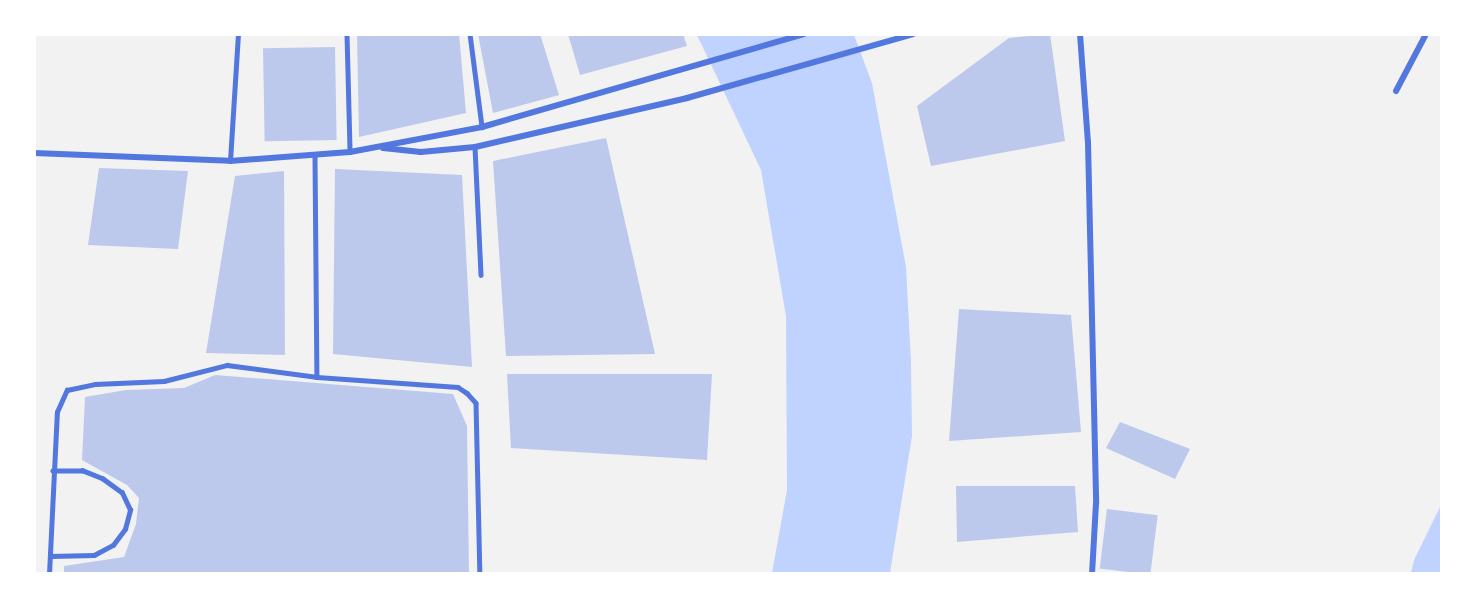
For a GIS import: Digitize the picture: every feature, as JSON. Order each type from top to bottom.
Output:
[{"type":"street","points":[[34,153],[230,161],[315,158],[482,127],[655,79],[804,34]]},
{"type":"street","points":[[1080,34],[1089,154],[1096,503],[1092,573]]},
{"type":"street","points":[[1396,91],[1426,34]]},
{"type":"street","points":[[376,147],[421,152],[475,147],[687,98],[912,35]]},
{"type":"lane","points":[[230,161],[238,34]]},
{"type":"lane","points":[[347,34],[350,152]]},
{"type":"lane","points":[[470,34],[482,127]]},
{"type":"lane","points":[[475,147],[481,275]]},
{"type":"lane","points":[[315,158],[317,377]]},
{"type":"lane","points":[[50,573],[57,412],[67,390],[95,384],[164,381],[227,365],[317,377],[458,387],[476,403],[480,573]]},
{"type":"lane","points":[[50,556],[94,555],[113,545],[125,529],[130,510],[122,493],[103,479],[83,471],[53,471]]},
{"type":"water","points":[[697,35],[854,35],[872,83],[906,267],[911,362],[912,436],[890,573],[772,573],[787,490],[786,316],[761,170]]},
{"type":"water","points":[[1441,505],[1441,573],[1411,573],[1414,560]]},
{"type":"building","points":[[357,34],[459,34],[466,113],[359,137]]},
{"type":"building","points":[[478,34],[540,34],[559,95],[493,113]]},
{"type":"building","points":[[568,34],[683,34],[687,46],[580,75]]},
{"type":"building","points":[[1050,34],[1065,141],[931,166],[917,106],[1009,38]]},
{"type":"building","points":[[335,47],[337,140],[265,141],[263,48]]},
{"type":"building","points":[[606,138],[655,354],[506,356],[493,161]]},
{"type":"building","points":[[99,168],[188,171],[178,249],[88,245]]},
{"type":"building","points":[[335,169],[462,175],[472,367],[333,354]]},
{"type":"building","points":[[284,171],[285,355],[206,353],[235,176]]},
{"type":"building","points":[[959,309],[1071,315],[1081,432],[949,441]]},
{"type":"building","points":[[507,374],[712,374],[707,460],[511,448]]},
{"type":"building","points":[[215,375],[453,394],[467,426],[469,574],[64,574],[64,566],[124,557],[136,524],[139,498],[127,485],[82,460],[85,397],[126,390],[184,388]]},
{"type":"building","points":[[1120,422],[1190,449],[1175,479],[1106,448]]},
{"type":"building","points":[[956,486],[1075,486],[1078,532],[957,542]]},
{"type":"building","points":[[1107,509],[1158,515],[1150,574],[1100,569]]}]
